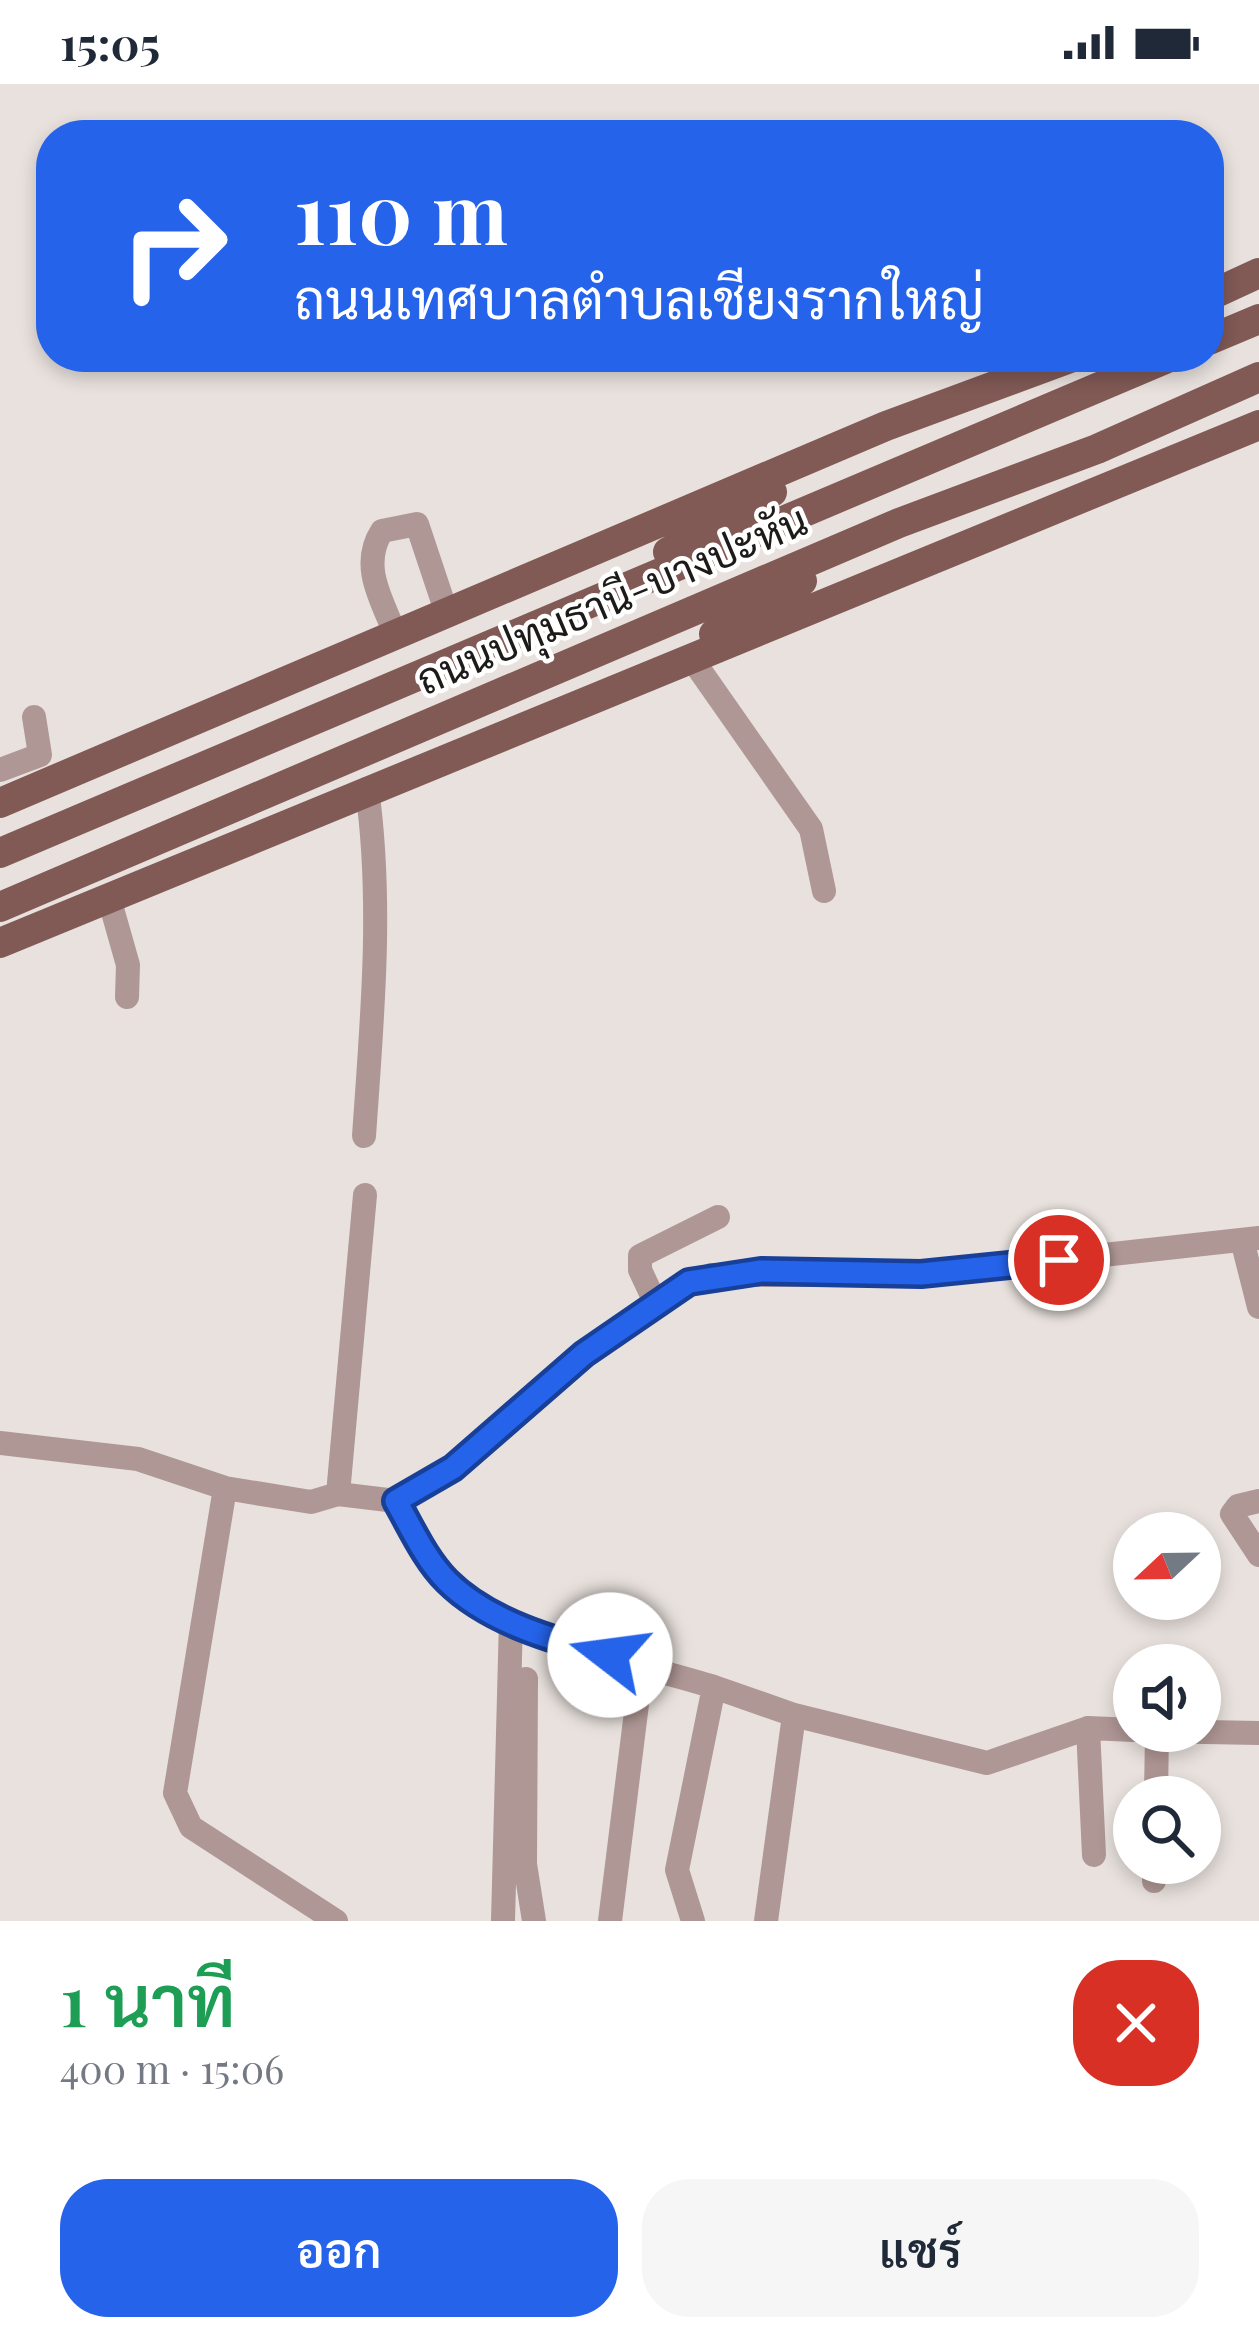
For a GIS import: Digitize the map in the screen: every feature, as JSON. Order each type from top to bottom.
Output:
[{"type":"main road","points":[[1224,289],[1259,273]]},
{"type":"main road","points":[[1224,334],[1259,319]]},
{"type":"main road","points":[[0,802],[886,426],[1032,372]]},
{"type":"main road","name":"ถนนปทุมธานี-บางปะหัน","points":[[0,853],[1135,372]]},
{"type":"main road","name":"ถนนปทุมธานี-บางปะหัน","points":[[0,907],[899,523],[1097,449],[1259,377]]},
{"type":"main road","points":[[0,943],[1259,425]]},
{"type":"main road","points":[[554,618],[886,426]]},
{"type":"main road","points":[[618,691],[899,523]]},
{"type":"street","points":[[394,633],[372,576],[370,556],[382,531],[417,524],[446,611]]},
{"type":"street","points":[[692,659],[811,829],[824,891]]},
{"type":"street","points":[[0,770],[40,754],[34,717]]},
{"type":"street","points":[[364,1136],[375,847],[367,789]]},
{"type":"street","points":[[109,898],[128,965],[127,997]]},
{"type":"street","points":[[338,1495],[365,1196]]},
{"type":"street","points":[[655,1302],[640,1270],[640,1256],[718,1217]]},
{"type":"street","points":[[0,1444],[138,1459],[225,1487],[311,1502],[338,1495],[396,1501],[453,1468],[584,1354],[655,1302],[711,1275],[921,1274],[1251,1239],[1259,1307]]},
{"type":"street","points":[[225,1487],[175,1792],[191,1827],[336,1921]]},
{"type":"street","points":[[396,1501],[448,1582],[519,1624],[794,1715],[988,1762],[1088,1728],[1113,1729]]},
{"type":"street","points":[[1259,1502],[1238,1506],[1232,1514],[1259,1555]]},
{"type":"street","points":[[503,1921],[519,1624]]},
{"type":"street","points":[[519,1624],[525,1864],[535,1921]]},
{"type":"street","points":[[610,1921],[642,1664]]},
{"type":"street","points":[[693,1921],[677,1870],[714,1687]]},
{"type":"street","points":[[766,1921],[794,1715]]},
{"type":"street","points":[[1088,1728],[1094,1855]]},
{"type":"street","points":[[1221,1732],[1259,1732]]},
{"type":"route","points":[[610,1655],[545,1638],[463,1594],[435,1567],[396,1501],[453,1468],[584,1354],[689,1282],[761,1271],[921,1274],[1059,1260]]}]
